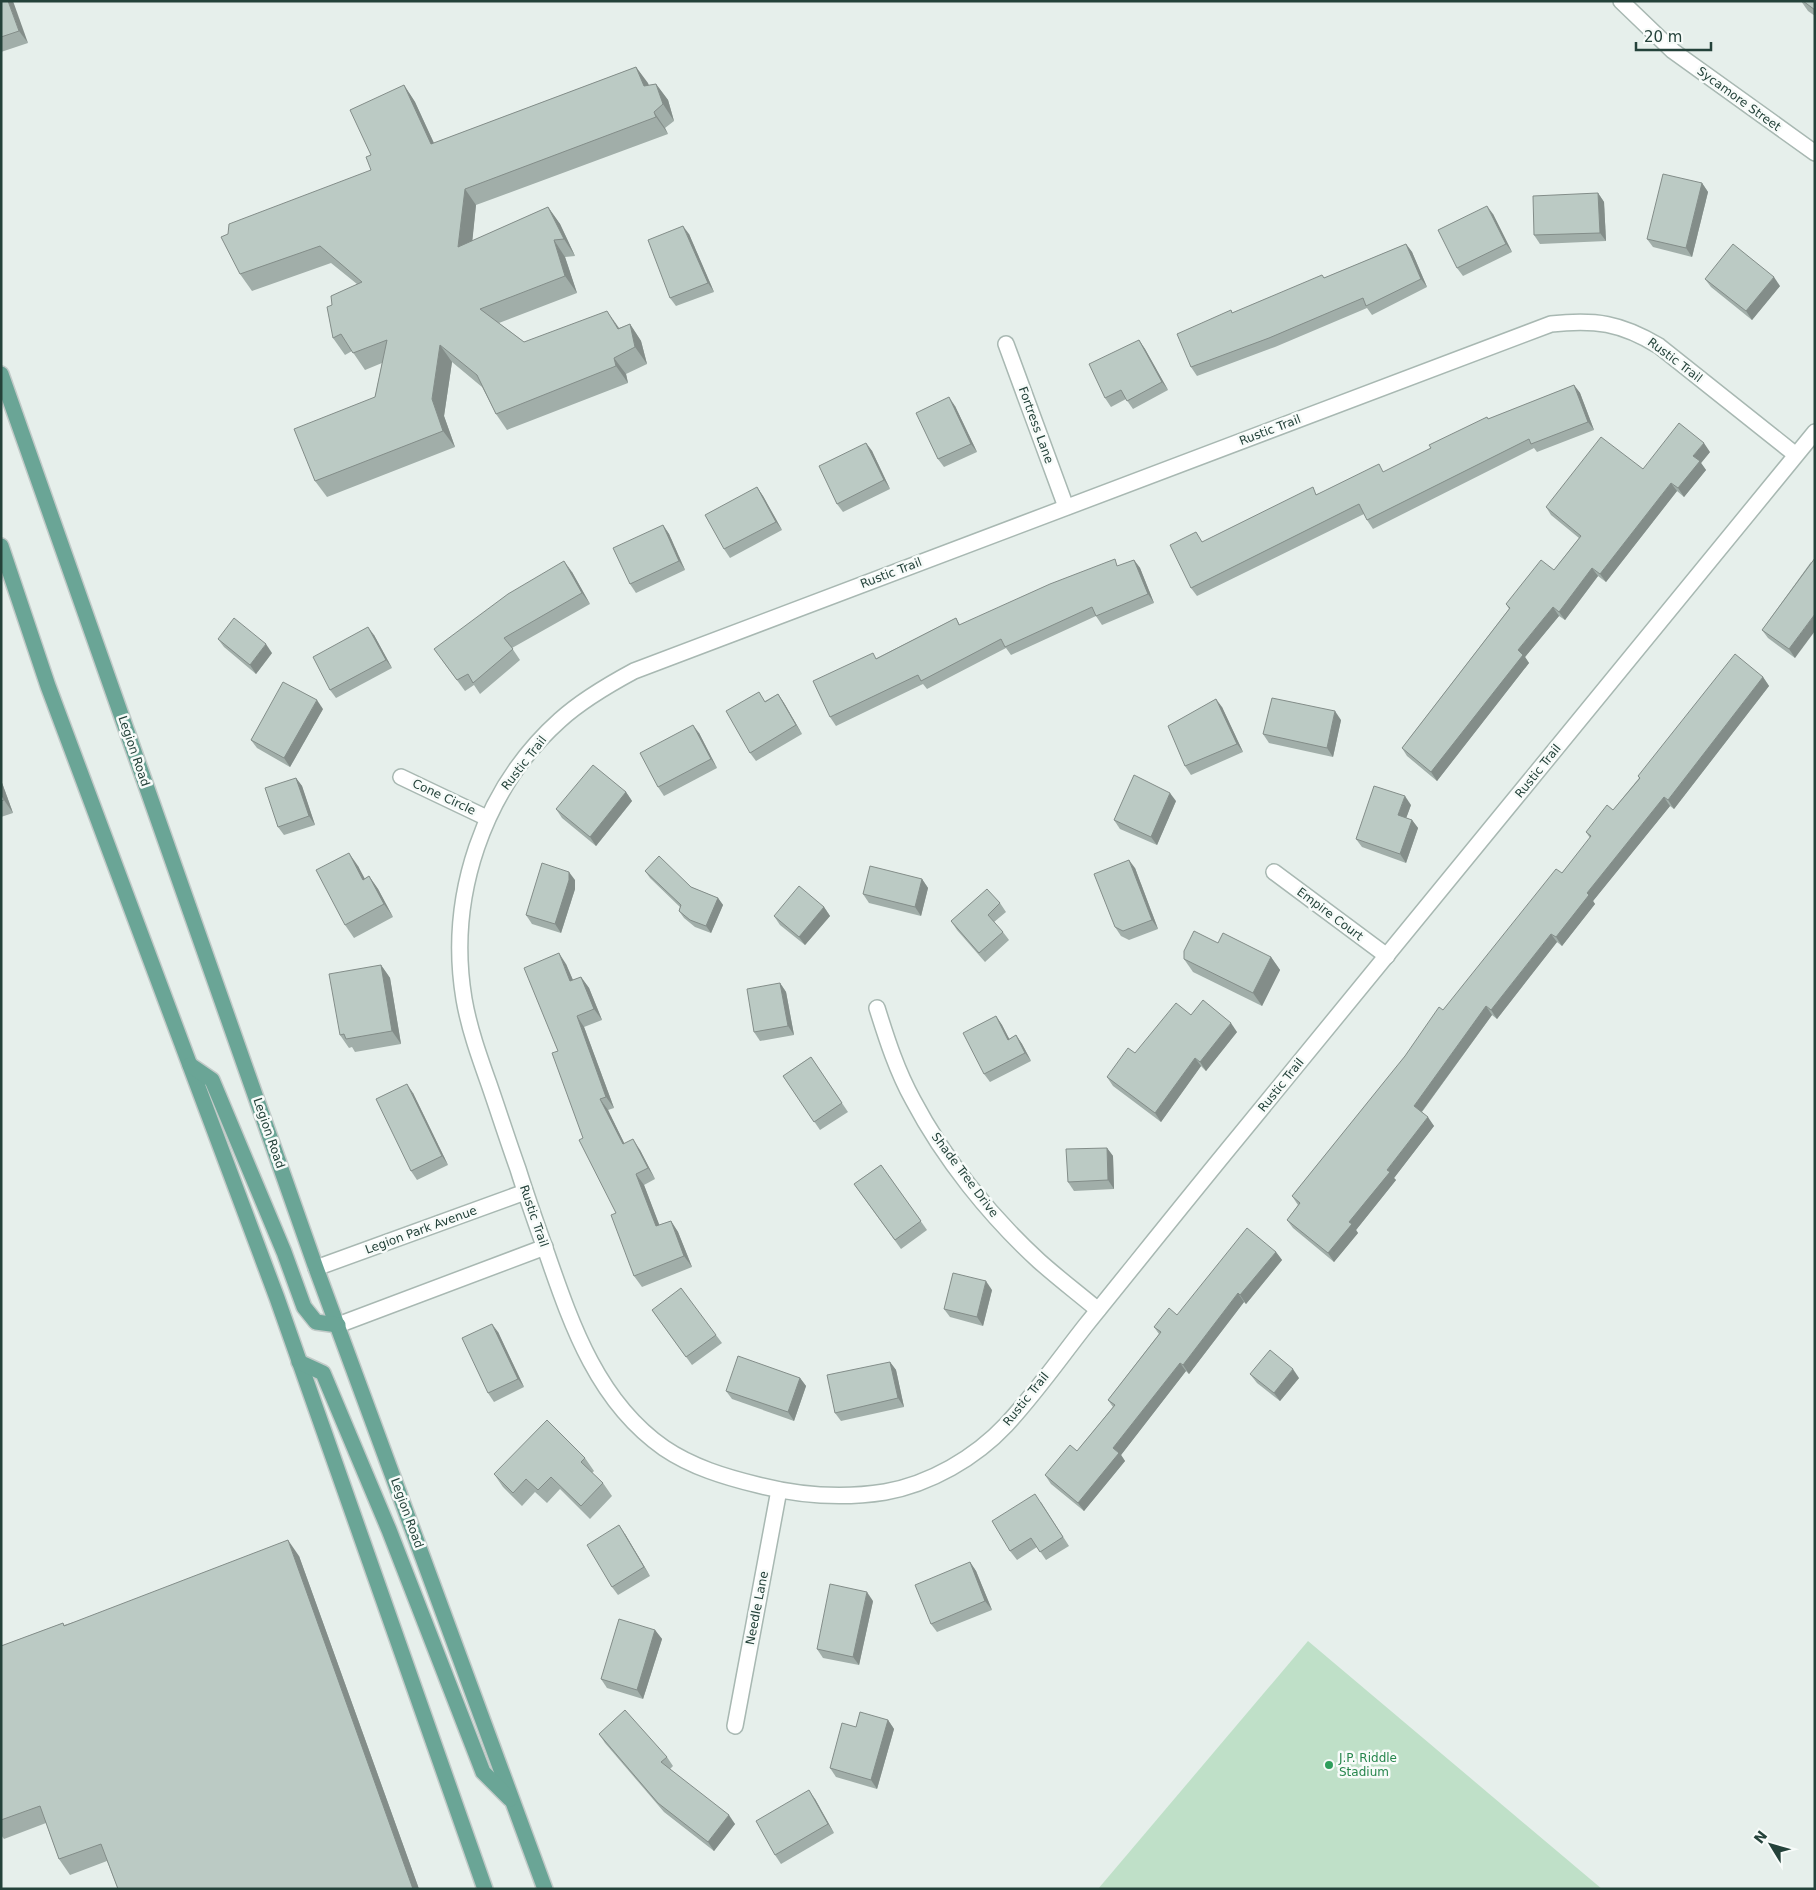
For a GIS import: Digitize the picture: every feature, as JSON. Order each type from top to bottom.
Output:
[{"type":"main road","name":"Legion Road","points":[[1,374],[316,1268],[545,1889]]},
{"type":"main road","points":[[1,546],[48,686],[299,1362],[485,1889]]},
{"type":"main road","points":[[190,1065],[212,1080],[284,1252],[304,1307],[316,1322],[338,1325]]},
{"type":"main road","points":[[299,1362],[323,1373],[389,1530],[483,1772],[513,1801]]},
{"type":"street","name":"Sycamore Street","points":[[1621,1],[1673,51],[1815,153]]},
{"type":"street","name":"Rustic Trail","points":[[1796,455],[1659,346],[1635,332],[1607,323],[1579,321],[1551,324],[634,671],[599,690],[563,717],[540,740],[507,782],[487,818],[469,871],[461,916],[459,956],[463,995],[470,1028],[525,1192],[564,1304],[584,1352],[610,1396],[632,1422],[663,1447],[698,1467],[730,1478],[779,1490],[819,1496],[859,1496],[898,1489],[936,1475],[962,1461],[1005,1426],[1386,956],[1815,432]]},
{"type":"street","name":"Fortress Lane","points":[[1006,344],[1066,507]]},
{"type":"street","name":"Cone Circle","points":[[401,777],[487,818]]},
{"type":"street","name":"Empire Court","points":[[1274,872],[1386,956]]},
{"type":"street","name":"Shade Tree Drive","points":[[877,1008],[891,1053],[913,1100],[947,1155],[991,1211],[1039,1261],[1098,1310]]},
{"type":"street","name":"Legion Park Avenue","points":[[316,1268],[525,1192]]},
{"type":"street","points":[[338,1325],[545,1248]]},
{"type":"street","name":"Needle Lane","points":[[735,1726],[779,1490]]},
{"type":"green space","name":"J.P. Riddle Stadium","points":[[1308,1641],[1602,1889],[1098,1889]]},
{"type":"building","points":[[1,1],[8,1],[19,31],[1,37]]},
{"type":"building","points":[[1803,1],[1815,1],[1815,10]]},
{"type":"building","points":[[636,67],[644,86],[656,84],[663,104],[654,112],[656,117],[465,189],[458,247],[548,207],[564,239],[554,240],[565,276],[480,309],[524,342],[607,311],[618,329],[630,324],[635,347],[614,358],[616,366],[496,414],[477,375],[440,345],[432,399],[443,431],[315,481],[294,429],[375,397],[387,340],[353,353],[341,334],[333,338],[327,307],[332,305],[331,296],[362,282],[320,246],[240,274],[221,237],[228,234],[229,224],[371,170],[366,157],[371,155],[350,110],[404,85],[431,144]]},
{"type":"building","points":[[1663,174],[1702,183],[1686,248],[1647,239]]},
{"type":"building","points":[[1598,193],[1600,233],[1534,235],[1533,196]]},
{"type":"building","points":[[1487,206],[1506,244],[1457,268],[1438,230]]},
{"type":"building","points":[[683,226],[708,283],[670,298],[648,240]]},
{"type":"building","points":[[1406,244],[1421,279],[1366,306],[1363,298],[1269,338],[1191,367],[1177,334],[1231,310],[1232,313],[1322,275],[1324,278]]},
{"type":"building","points":[[1733,244],[1774,277],[1746,311],[1705,279]]},
{"type":"building","points":[[1139,340],[1162,382],[1127,401],[1121,390],[1105,398],[1089,364]]},
{"type":"building","points":[[1574,385],[1588,422],[1531,444],[1529,439],[1367,520],[1359,504],[1191,588],[1170,545],[1196,532],[1202,542],[1313,487],[1316,495],[1379,464],[1383,472],[1431,448],[1429,445],[1487,417],[1488,419]]},
{"type":"building","points":[[949,397],[971,444],[938,459],[916,413]]},
{"type":"building","points":[[1679,423],[1704,443],[1693,456],[1700,461],[1678,488],[1671,483],[1600,574],[1592,568],[1559,612],[1553,607],[1518,650],[1523,655],[1431,772],[1402,748],[1510,608],[1506,604],[1541,560],[1554,570],[1581,536],[1546,507],[1601,437],[1643,469]]},
{"type":"building","points":[[866,443],[884,480],[837,504],[819,466]]},
{"type":"building","points":[[757,487],[776,522],[724,549],[705,515]]},
{"type":"building","points":[[663,525],[679,561],[630,584],[613,548]]},
{"type":"building","points":[[1815,558],[1815,614],[1789,649],[1762,630]]},
{"type":"building","points":[[1115,559],[1117,566],[1134,560],[1148,594],[1096,616],[1092,607],[1005,647],[1001,639],[921,681],[918,675],[830,717],[813,681],[873,653],[876,659],[956,618],[959,625],[1050,584]]},
{"type":"building","points":[[564,561],[582,593],[504,638],[513,649],[473,683],[468,674],[457,680],[434,649],[508,594]]},
{"type":"building","points":[[234,618],[266,644],[250,665],[218,639]]},
{"type":"building","points":[[368,627],[386,660],[330,690],[313,657]]},
{"type":"building","points":[[1735,654],[1763,677],[1668,800],[1664,797],[1587,893],[1589,895],[1556,937],[1551,934],[1491,1010],[1486,1006],[1414,1106],[1428,1117],[1387,1170],[1390,1172],[1349,1222],[1352,1224],[1328,1253],[1287,1220],[1300,1203],[1292,1196],[1405,1056],[1439,1007],[1443,1010],[1556,869],[1562,873],[1591,836],[1586,832],[1607,805],[1613,810],[1640,778],[1638,776]]},
{"type":"building","points":[[283,682],[317,700],[284,758],[251,740]]},
{"type":"building","points":[[759,692],[765,702],[778,694],[796,725],[750,753],[726,711]]},
{"type":"building","points":[[1272,698],[1335,711],[1327,748],[1263,734]]},
{"type":"building","points":[[1216,699],[1237,744],[1185,766],[1168,726]]},
{"type":"building","points":[[693,725],[711,759],[658,787],[640,753]]},
{"type":"building","points":[[593,765],[626,792],[590,837],[556,809]]},
{"type":"building","points":[[1134,775],[1170,793],[1151,837],[1114,820]]},
{"type":"building","points":[[296,778],[309,816],[278,827],[265,788]]},
{"type":"building","points":[[1374,786],[1405,796],[1398,815],[1412,820],[1400,854],[1356,839]]},
{"type":"building","points":[[349,853],[363,880],[369,876],[384,904],[345,925],[316,870]]},
{"type":"building","points":[[659,856],[691,887],[718,898],[706,926],[690,920],[679,911],[681,905],[645,871]]},
{"type":"building","points":[[1129,860],[1152,920],[1123,931],[1115,927],[1094,874]]},
{"type":"building","points":[[542,863],[569,872],[569,880],[555,924],[526,915]]},
{"type":"building","points":[[870,866],[922,879],[915,907],[863,894]]},
{"type":"building","points":[[799,886],[824,907],[799,937],[774,916]]},
{"type":"building","points":[[987,889],[1000,903],[988,915],[1003,932],[979,953],[951,921]]},
{"type":"building","points":[[1194,931],[1218,943],[1223,933],[1271,957],[1253,993],[1184,959],[1184,951]]},
{"type":"building","points":[[559,953],[570,981],[581,977],[594,1009],[577,1016],[606,1097],[600,1099],[623,1144],[633,1139],[648,1168],[636,1174],[656,1226],[671,1221],[684,1256],[634,1276],[611,1215],[616,1213],[579,1140],[583,1138],[552,1053],[558,1051],[524,968]]},
{"type":"building","points":[[381,965],[392,1031],[346,1039],[344,1034],[340,1035],[329,974]]},
{"type":"building","points":[[780,983],[788,1026],[754,1032],[747,989]]},
{"type":"building","points":[[1203,1000],[1231,1023],[1200,1062],[1195,1058],[1155,1113],[1107,1077],[1128,1048],[1135,1053],[1176,1003],[1191,1015]]},
{"type":"building","points":[[996,1016],[1008,1040],[1016,1035],[1025,1053],[984,1074],[963,1033]]},
{"type":"building","points":[[811,1057],[842,1103],[814,1122],[783,1076]]},
{"type":"building","points":[[407,1084],[442,1156],[411,1171],[376,1099]]},
{"type":"building","points":[[1107,1148],[1108,1180],[1068,1182],[1066,1149]]},
{"type":"building","points":[[881,1165],[921,1221],[895,1240],[854,1184]]},
{"type":"building","points":[[1247,1228],[1276,1252],[1240,1295],[1238,1293],[1183,1365],[1180,1363],[1113,1448],[1119,1453],[1078,1503],[1045,1475],[1070,1445],[1077,1451],[1115,1405],[1108,1400],[1161,1332],[1154,1327],[1169,1308],[1177,1315]]},
{"type":"building","points":[[953,1273],[986,1281],[977,1317],[944,1309]]},
{"type":"building","points":[[681,1288],[716,1335],[686,1357],[652,1310]]},
{"type":"building","points":[[492,1324],[518,1379],[488,1393],[462,1338]]},
{"type":"building","points":[[1270,1350],[1293,1369],[1274,1393],[1250,1374]]},
{"type":"building","points":[[738,1356],[800,1378],[788,1412],[726,1391]]},
{"type":"building","points":[[890,1362],[898,1398],[835,1413],[827,1375]]},
{"type":"building","points":[[547,1420],[585,1458],[581,1462],[603,1483],[581,1506],[551,1477],[538,1490],[526,1479],[513,1493],[494,1474]]},
{"type":"building","points":[[1035,1494],[1063,1537],[1040,1552],[1031,1538],[1010,1551],[992,1521]]},
{"type":"building","points":[[619,1525],[644,1567],[612,1587],[587,1545]]},
{"type":"building","points":[[288,1540],[413,1889],[118,1889],[101,1844],[59,1859],[40,1806],[1,1820],[1,1646],[63,1623],[64,1626]]},
{"type":"building","points":[[970,1562],[985,1601],[931,1624],[915,1585]]},
{"type":"building","points":[[830,1584],[867,1592],[853,1657],[817,1649]]},
{"type":"building","points":[[619,1619],[655,1630],[637,1690],[601,1679]]},
{"type":"building","points":[[625,1710],[667,1757],[661,1762],[729,1815],[708,1842],[658,1803],[599,1734]]},
{"type":"building","points":[[860,1712],[888,1720],[871,1780],[830,1768],[842,1723],[856,1727]]},
{"type":"building","points":[[809,1790],[828,1824],[775,1855],[756,1821]]},
{"type":"place","name":"J.P. Riddle Stadium","points":[[1329,1765]]}]
